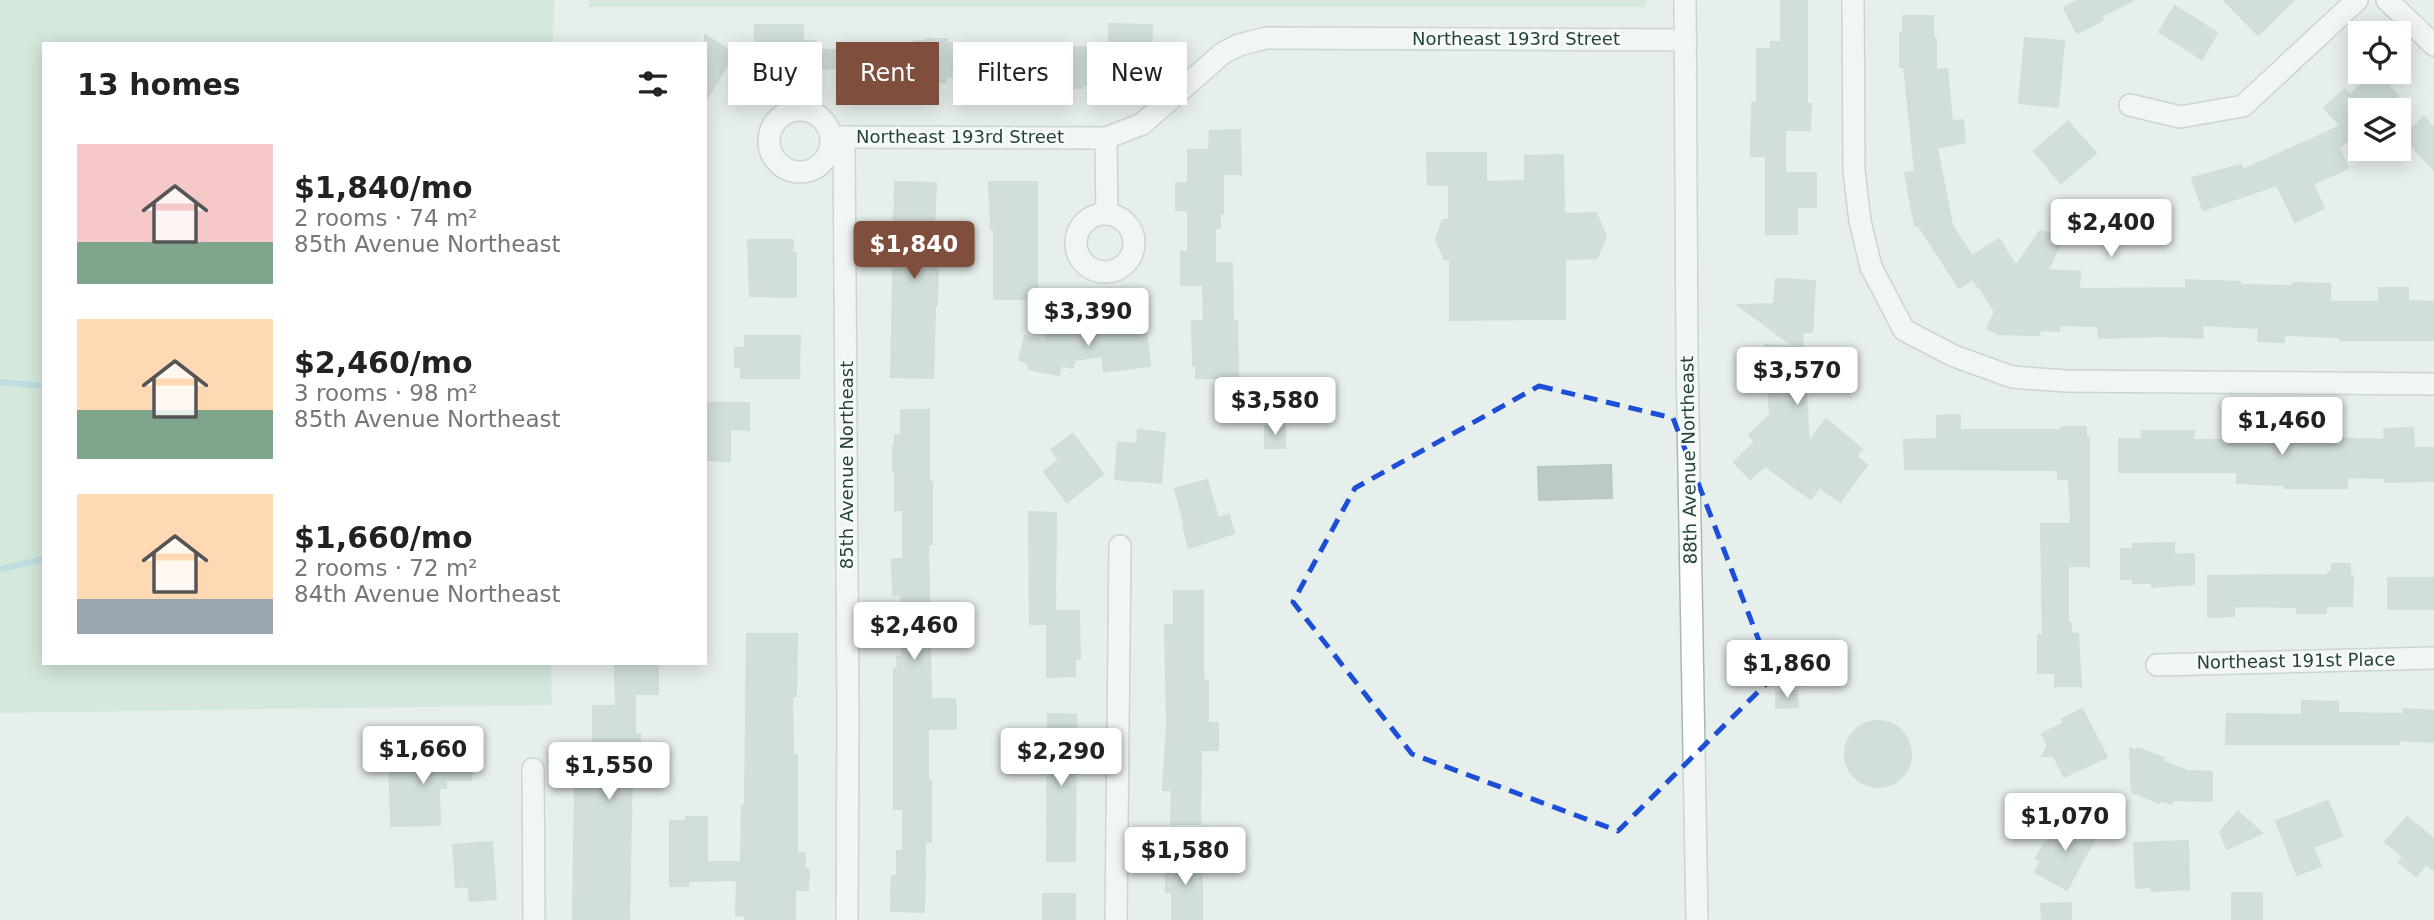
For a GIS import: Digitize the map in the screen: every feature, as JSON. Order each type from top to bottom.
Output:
[{"type":"street","name":"88th Avenue Northeast","points":[[1685,0],[1687,363],[1698,920]]},
{"type":"street","points":[[1853,0],[1854,171],[1860,221],[1871,267],[1904,330],[1954,356],[2012,377],[2066,382],[2434,384]]},
{"type":"street","points":[[2130,105],[2180,117],[2243,106],[2357,0]]},
{"type":"street","points":[[2387,0],[2434,45]]},
{"type":"street","name":"Northeast 193rd Street","points":[[838,137],[1106,138],[1142,124],[1223,54],[1239,45],[1266,38],[1686,40]]},
{"type":"street","name":"85th Avenue Northeast","points":[[838,137],[848,729],[847,920]]},
{"type":"street","points":[[1106,138],[1107,214]]},
{"type":"street","points":[[1115,920],[1120,546]]},
{"type":"street","name":"Northeast 191st Place","points":[[2157,665],[2434,658]]},
{"type":"street","points":[[533,769],[534,920]]},
{"type":"highlighted area","points":[[1539,386],[1673,418],[1773,677],[1618,831],[1412,754],[1293,602],[1355,488]]},
{"type":"green space","points":[[0,0],[554,0],[553,42],[42,42],[42,665],[551,665],[552,705],[0,713]]},
{"type":"green space","points":[[589,0],[1645,0],[1645,7],[589,7]]},
{"type":"building","points":[[1781,0],[1807,0],[1807,104],[1811,104],[1810,130],[1785,130],[1785,173],[1816,173],[1816,207],[1797,207],[1797,234],[1766,234],[1766,156],[1751,156],[1752,103],[1757,103],[1757,49],[1771,49],[1771,42],[1781,42]]},
{"type":"building","points":[[2079,0],[2134,0],[2101,16],[2103,20],[2077,33],[2064,8]]},
{"type":"building","points":[[2224,0],[2294,0],[2258,35]]},
{"type":"building","points":[[2175,6],[2217,33],[2202,59],[2159,32]]},
{"type":"building","points":[[1903,16],[1933,16],[1936,70],[1947,69],[1952,121],[1963,120],[1965,142],[1937,148],[1952,225],[1972,256],[1999,239],[2016,266],[2040,231],[2063,237],[2048,270],[2080,272],[2079,289],[2186,288],[2186,280],[2240,282],[2239,285],[2330,284],[2330,302],[2379,302],[2379,288],[2408,288],[2408,301],[2434,302],[2434,340],[2340,340],[2340,337],[2284,335],[2284,342],[2258,341],[2259,328],[2202,325],[2203,338],[2099,338],[2098,326],[2059,325],[2059,331],[2040,330],[2039,335],[1999,334],[1987,328],[1995,312],[1979,286],[1973,279],[1959,288],[1919,226],[1915,226],[1905,173],[1915,171],[1904,67],[1900,67]]},
{"type":"building","points":[[1109,24],[1152,25],[1152,42],[1109,42]]},
{"type":"building","points":[[755,25],[803,25],[803,41],[816,41],[755,42]]},
{"type":"building","points":[[705,35],[728,49],[728,63],[707,99]]},
{"type":"building","points":[[2025,38],[2064,41],[2058,107],[2019,103]]},
{"type":"building","points":[[948,39],[948,43],[953,43],[953,77],[946,77],[946,82],[939,82],[939,42],[914,41]]},
{"type":"building","points":[[1073,48],[1087,48],[1087,85],[1082,85],[1082,88],[1073,88]]},
{"type":"building","points":[[822,50],[836,50],[836,68],[822,68]]},
{"type":"building","points":[[2362,84],[2387,84],[2398,96],[2348,98],[2348,140],[2339,148],[2348,168],[2313,184],[2324,208],[2295,222],[2277,185],[2203,210],[2192,178],[2241,165],[2243,170],[2341,126],[2324,108],[2345,89],[2350,95]]},
{"type":"building","points":[[2424,117],[2434,128],[2434,170],[2411,146],[2411,129]]},
{"type":"building","points":[[2068,122],[2096,153],[2061,183],[2034,151]]},
{"type":"building","points":[[1240,130],[1241,174],[1223,174],[1223,213],[1220,213],[1220,228],[1215,228],[1215,263],[1232,263],[1238,378],[1196,378],[1192,321],[1204,321],[1203,285],[1181,285],[1181,252],[1188,252],[1188,210],[1176,210],[1176,183],[1188,183],[1188,150],[1209,150],[1210,131]]},
{"type":"building","points":[[1427,153],[1486,153],[1486,182],[1525,181],[1525,156],[1563,155],[1564,214],[1596,213],[1606,236],[1597,258],[1565,259],[1565,319],[1450,320],[1450,259],[1444,259],[1436,239],[1443,220],[1449,220],[1449,185],[1428,185]]},
{"type":"building","points":[[895,182],[936,183],[933,249],[938,249],[933,378],[891,377]]},
{"type":"building","points":[[989,182],[1037,182],[1037,287],[1034,287],[1033,299],[994,299],[994,229],[991,229]]},
{"type":"building","points":[[748,240],[793,240],[792,253],[796,253],[796,297],[750,296]]},
{"type":"building","points":[[1776,279],[1815,281],[1812,332],[1802,332],[1809,443],[1826,419],[1862,449],[1856,456],[1867,465],[1840,502],[1819,487],[1811,499],[1765,466],[1750,479],[1734,462],[1755,442],[1749,435],[1770,415],[1766,345],[1795,347],[1738,305],[1774,304]]},
{"type":"building","points":[[1145,322],[1150,366],[1104,372],[1102,356],[1075,360],[1073,368],[1061,365],[1059,375],[1028,369],[1029,363],[1019,360],[1025,336],[1045,341],[1050,324],[1082,332]]},
{"type":"building","points":[[745,336],[800,336],[799,378],[741,378],[741,367],[735,367],[735,348],[745,348]]},
{"type":"building","points":[[707,403],[749,403],[749,430],[730,429],[730,461],[707,460]]},
{"type":"building","points":[[901,410],[929,410],[929,482],[932,482],[932,544],[928,544],[931,699],[954,699],[956,706],[956,729],[928,729],[931,842],[925,842],[924,912],[891,911],[892,876],[897,876],[897,851],[903,851],[903,809],[894,809],[894,669],[898,669],[897,657],[902,657],[901,595],[893,595],[892,559],[903,559],[903,510],[895,510],[893,471],[895,435],[901,435]]},
{"type":"building","points":[[1960,415],[1960,430],[2061,430],[2061,427],[2086,427],[2086,438],[2089,438],[2089,566],[2068,566],[2068,623],[2071,623],[2071,633],[2078,634],[2081,686],[2055,686],[2055,673],[2038,673],[2038,635],[2043,635],[2041,524],[2071,524],[2069,479],[2058,479],[2058,470],[1905,469],[1904,440],[1937,439],[1937,416]]},
{"type":"building","points":[[1265,426],[1285,426],[1285,448],[1265,448]]},
{"type":"building","points":[[2230,428],[2255,428],[2255,438],[2308,439],[2308,429],[2333,429],[2333,438],[2385,440],[2384,429],[2413,428],[2414,448],[2434,448],[2434,481],[2385,482],[2385,478],[2347,477],[2347,488],[2285,488],[2284,485],[2237,483],[2237,472],[2119,472],[2119,439],[2142,439],[2142,431],[2194,431],[2193,440],[2229,440]]},
{"type":"building","points":[[1138,430],[1165,433],[1161,483],[1115,479],[1118,442],[1137,444]]},
{"type":"building","points":[[1073,434],[1103,474],[1067,502],[1044,472],[1059,460],[1051,450]]},
{"type":"building","points":[[1611,465],[1612,498],[1539,500],[1538,467]]},
{"type":"building","points":[[1207,480],[1218,518],[1229,515],[1234,533],[1189,548],[1175,489]]},
{"type":"building","points":[[1029,512],[1056,513],[1055,611],[1079,611],[1080,659],[1075,659],[1075,676],[1047,677],[1047,624],[1030,624]]},
{"type":"building","points":[[2174,543],[2174,555],[2194,554],[2194,584],[2152,587],[2152,583],[2133,583],[2133,579],[2121,579],[2121,549],[2133,549],[2133,544]]},
{"type":"building","points":[[2332,564],[2350,564],[2350,576],[2353,576],[2352,606],[2326,606],[2326,613],[2297,613],[2297,607],[2234,606],[2234,616],[2208,617],[2208,576],[2328,575],[2328,572],[2332,572]]},
{"type":"building","points":[[2388,578],[2434,578],[2434,609],[2388,609]]},
{"type":"building","points":[[1174,591],[1203,591],[1203,668],[1204,681],[1208,681],[1208,723],[1218,723],[1218,750],[1201,750],[1200,824],[1171,824],[1172,790],[1163,790],[1167,722],[1165,625],[1174,625]]},
{"type":"building","points":[[747,634],[797,634],[796,696],[792,696],[793,755],[797,755],[797,853],[805,853],[804,869],[809,870],[808,890],[795,890],[795,920],[745,920],[745,915],[736,916],[737,880],[688,881],[688,886],[670,886],[670,821],[686,821],[686,817],[707,817],[707,862],[741,862],[742,806],[745,806]]},
{"type":"building","points":[[615,665],[658,665],[658,694],[635,694],[635,735],[640,734],[640,768],[632,768],[629,920],[573,920],[575,779],[593,779],[593,706],[616,706]]},
{"type":"building","points":[[1797,691],[1798,707],[1776,708],[1776,692]]},
{"type":"building","points":[[2302,701],[2338,702],[2338,713],[2404,714],[2404,709],[2434,711],[2434,742],[2400,740],[2399,744],[2226,744],[2227,714],[2302,715]]},
{"type":"building","points":[[2082,709],[2107,757],[2064,777],[2054,756],[2042,756],[2048,746],[2042,734],[2064,723],[2062,719]]},
{"type":"building","points":[[1048,714],[1076,715],[1075,861],[1047,861]]},
{"type":"building","points":[[1884,721],[1902,730],[1909,741],[1909,767],[1902,778],[1891,785],[1872,787],[1854,778],[1847,767],[1845,748],[1854,730],[1865,723]]},
{"type":"building","points":[[2130,748],[2137,751],[2138,748],[2164,758],[2162,761],[2187,771],[2212,772],[2212,801],[2173,800],[2171,804],[2161,800],[2159,803],[2132,792]]},
{"type":"building","points":[[471,753],[471,780],[446,780],[446,788],[439,788],[440,825],[391,826],[389,756]]},
{"type":"building","points":[[2328,801],[2342,836],[2313,847],[2321,866],[2297,875],[2276,821]]},
{"type":"building","points":[[2238,812],[2262,833],[2227,849],[2220,832]]},
{"type":"building","points":[[2407,817],[2434,839],[2434,870],[2426,864],[2416,876],[2399,862],[2403,857],[2385,842]]},
{"type":"building","points":[[2073,819],[2098,833],[2067,890],[2035,872],[2041,861],[2036,858],[2057,822],[2068,828]]},
{"type":"building","points":[[2188,841],[2189,889],[2152,891],[2152,887],[2136,888],[2134,843]]},
{"type":"building","points":[[492,842],[496,899],[470,901],[468,886],[456,887],[453,845]]},
{"type":"building","points":[[1166,857],[1202,857],[1202,920],[1172,920],[1172,892],[1166,892]]},
{"type":"building","points":[[2232,893],[2262,893],[2262,920],[2232,920]]},
{"type":"building","points":[[1043,894],[1075,894],[1075,920],[1043,920]]},
{"type":"building","points":[[2071,903],[2071,920],[2042,920],[2041,904]]},
{"type":"waterway","points":[[0,382],[42,386]]},
{"type":"waterway","points":[[0,569],[42,559]]}]
